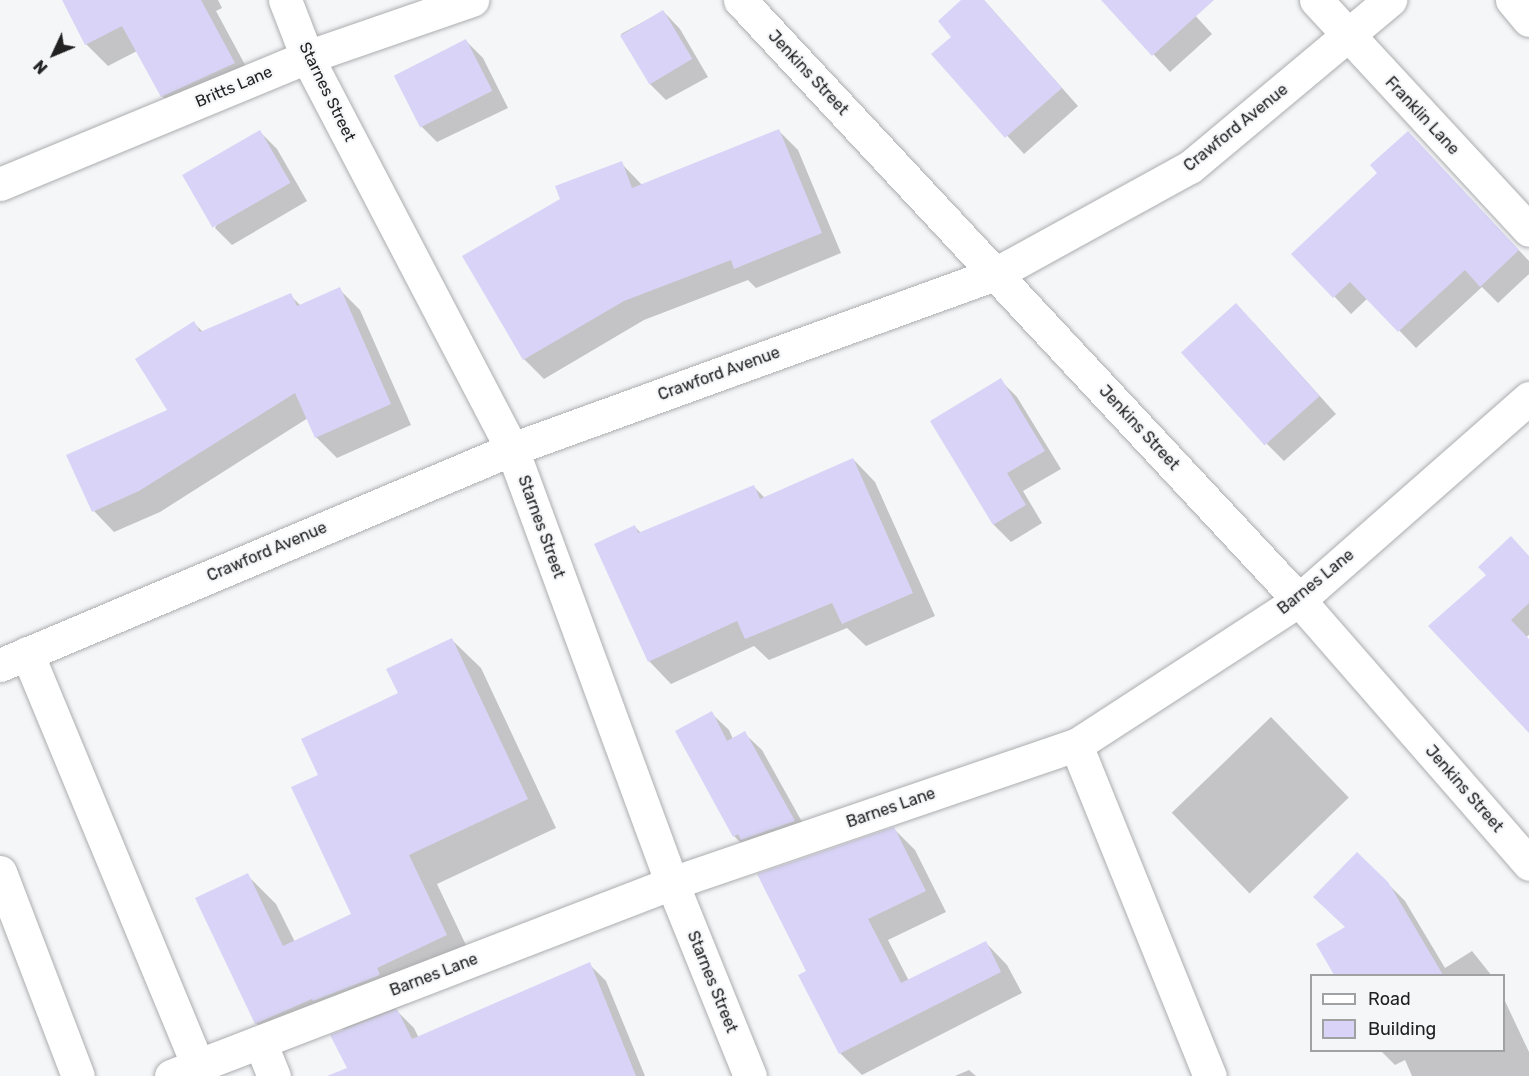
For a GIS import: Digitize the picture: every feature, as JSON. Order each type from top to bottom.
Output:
[{"type":"street","name":"Starnes Street","points":[[285,0],[307,57],[512,449],[672,883],[750,1076]]},
{"type":"street","name":"Britts Lane","points":[[0,184],[307,57],[472,0]]},
{"type":"street","name":"Jenkins Street","points":[[740,0],[1299,600],[1529,864]]},
{"type":"street","name":"Franklin Lane","points":[[1316,0],[1529,230]]},
{"type":"street","name":"Crawford Avenue","points":[[13,659],[512,449],[995,274],[1190,167],[1390,0]]},
{"type":"street","points":[[1512,0],[1529,20]]},
{"type":"street","name":"Barnes Lane","points":[[185,1071],[672,883],[1076,744],[1299,600],[1529,398]]},
{"type":"street","points":[[13,659],[185,1071]]},
{"type":"street","points":[[1076,744],[1210,1076]]},
{"type":"street","points":[[0,872],[78,1076]]},
{"type":"street","points":[[260,1042],[274,1076]]},
{"type":"building","points":[[62,0],[201,0],[235,63],[161,97],[122,26],[85,45]]},
{"type":"building","points":[[961,0],[984,0],[1062,88],[1005,138],[931,54],[951,37],[938,21]]},
{"type":"building","points":[[1101,0],[1214,0],[1152,56]]},
{"type":"building","points":[[663,10],[692,59],[649,85],[620,36]]},
{"type":"building","points":[[466,39],[492,91],[420,127],[394,76]]},
{"type":"building","points":[[779,129],[822,233],[734,269],[731,260],[624,301],[523,360],[462,256],[560,199],[555,186],[622,161],[632,188]]},
{"type":"building","points":[[260,130],[290,183],[213,228],[182,175]]},
{"type":"building","points":[[1408,131],[1519,250],[1480,287],[1465,270],[1398,332],[1350,282],[1333,298],[1291,254],[1377,173],[1370,165]]},
{"type":"building","points":[[340,287],[391,404],[315,438],[295,393],[139,491],[92,512],[66,455],[167,410],[135,359],[194,321],[200,332],[291,293],[297,306]]},
{"type":"building","points":[[1236,303],[1320,396],[1265,445],[1181,353]]},
{"type":"building","points":[[1001,378],[1045,451],[1007,473],[1026,505],[993,525],[930,421]]},
{"type":"building","points":[[853,458],[913,593],[842,624],[832,603],[745,639],[737,621],[648,662],[594,544],[635,525],[638,533],[754,485],[760,499]]},
{"type":"building","points":[[1511,536],[1529,556],[1529,603],[1511,620],[1529,639],[1529,733],[1428,626],[1486,575],[1478,567]]},
{"type":"building","points":[[452,638],[528,799],[409,855],[447,935],[377,968],[380,975],[313,1001],[312,999],[255,1024],[195,898],[248,873],[283,946],[351,914],[291,787],[318,775],[301,739],[398,693],[386,669]]},
{"type":"building","points":[[712,711],[727,741],[745,731],[795,821],[741,840],[738,834],[733,837],[675,731]]},
{"type":"building","points":[[894,827],[926,891],[868,919],[901,983],[986,941],[1001,972],[839,1054],[798,975],[806,971],[757,874]]},
{"type":"building","points":[[1357,852],[1388,882],[1442,974],[1333,974],[1316,944],[1345,927],[1313,897]]},
{"type":"building","points":[[590,962],[636,1076],[327,1076],[347,1068],[330,1035],[397,1009],[412,1039]]}]
